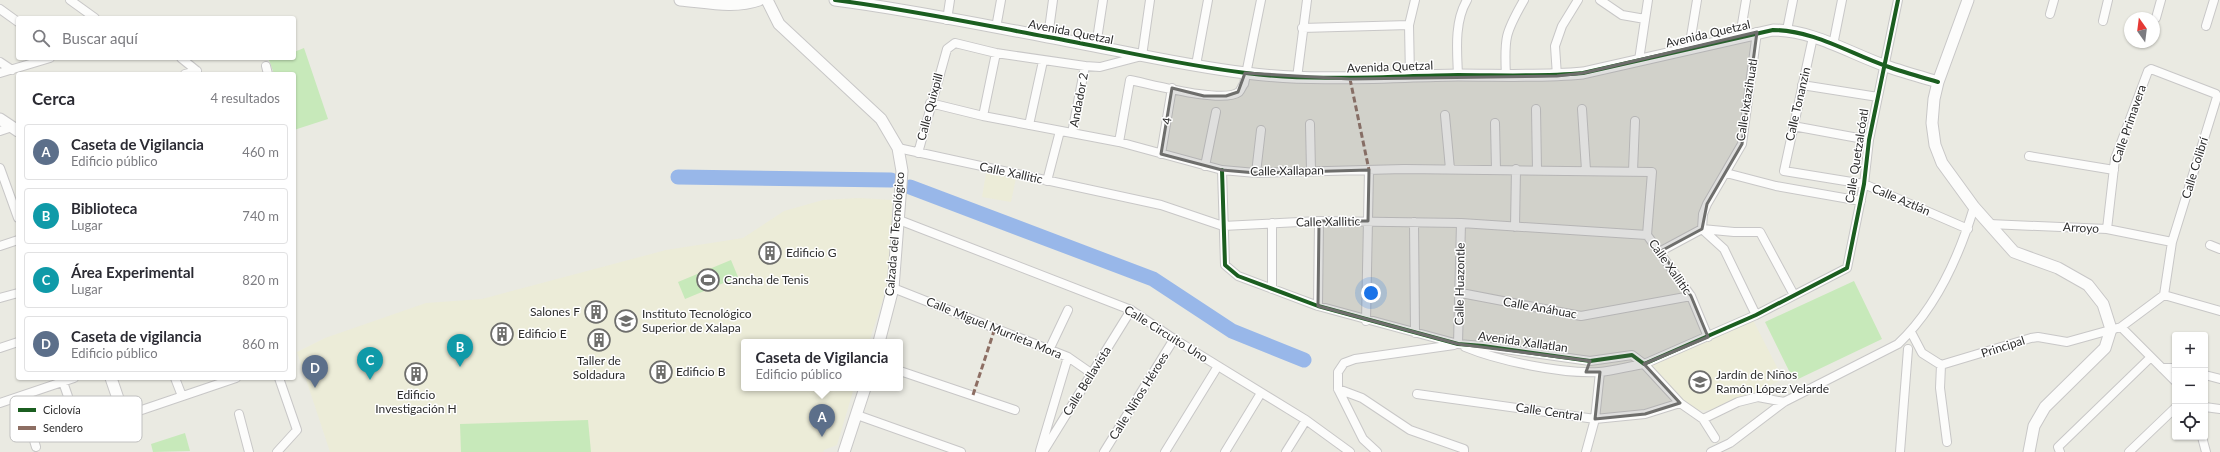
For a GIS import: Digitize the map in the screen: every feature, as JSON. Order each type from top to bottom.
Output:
[{"type":"street","points":[[70,0],[92,16]]},
{"type":"street","points":[[680,0],[730,4],[748,4],[759,0]]},
{"type":"street","points":[[767,0],[779,24],[881,119],[898,148]]},
{"type":"street","name":"Avenida Quetzal","points":[[835,0],[897,5],[946,20],[1048,37],[1142,56],[1246,73],[1297,78],[1350,79],[1458,75],[1557,76],[1583,73],[1757,32],[1787,30],[1814,37],[1886,66],[1938,82]]},
{"type":"street","points":[[946,20],[950,0]]},
{"type":"street","points":[[996,28],[1001,0]]},
{"type":"street","points":[[1048,37],[1053,0]]},
{"type":"street","points":[[1096,46],[1103,0]]},
{"type":"street","points":[[983,116],[996,53],[1043,61],[1100,67],[1142,56],[1150,0]]},
{"type":"street","points":[[1196,65],[1208,0]]},
{"type":"street","points":[[1119,142],[1130,80],[1204,96],[1226,96],[1238,92],[1244,84],[1261,0]]},
{"type":"street","points":[[1297,78],[1302,28],[1307,0]]},
{"type":"street","points":[[1410,77],[1409,25],[1415,0]]},
{"type":"street","points":[[1458,75],[1457,33],[1463,6],[1467,0]]},
{"type":"street","points":[[1506,76],[1504,47],[1508,28],[1524,0]]},
{"type":"street","points":[[1557,76],[1555,46],[1562,26],[1578,0]]},
{"type":"street","points":[[1600,0],[1622,15],[1645,19]]},
{"type":"street","points":[[1639,60],[1648,0]]},
{"type":"street","points":[[1689,49],[1697,0]]},
{"type":"street","points":[[1740,36],[1746,0]]},
{"type":"street","points":[[1787,30],[1793,0]]},
{"type":"street","points":[[1833,45],[1842,0]]},
{"type":"street","name":"Calle Quetzalcóatl","points":[[1794,295],[1847,268],[1864,184],[1868,140],[1886,66],[1898,0]]},
{"type":"street","points":[[1968,0],[1938,82],[1934,99],[1932,123],[1935,145],[1942,163],[1974,207],[2014,252],[2058,268],[2088,285],[2104,304],[2116,328],[2151,357],[2172,378]]},
{"type":"street","points":[[2050,14],[2054,0]]},
{"type":"street","points":[[2102,21],[2108,0]]},
{"type":"street","points":[[2158,12],[2161,0]]},
{"type":"street","points":[[2206,26],[2214,0]]},
{"type":"street","points":[[0,9],[16,21]]},
{"type":"street","points":[[1302,28],[1409,25]]},
{"type":"street","name":"Calle Ixtazihuatl","points":[[1702,229],[1703,214],[1707,204],[1742,144],[1757,32]]},
{"type":"street","name":"Calle Tonanzin","points":[[1784,171],[1802,85],[1814,37]]},
{"type":"street","name":"Calle Quixpill","points":[[918,153],[930,103],[947,49],[955,43],[996,53]]},
{"type":"street","points":[[0,73],[44,60]]},
{"type":"street","points":[[183,60],[197,71],[193,72]]},
{"type":"street","points":[[1029,125],[1043,61]]},
{"type":"street","points":[[0,62],[12,70]]},
{"type":"street","name":"Andador 2","points":[[1072,133],[1085,66]]},
{"type":"street","name":"Calle Colibrí","points":[[2151,69],[2216,94],[2217,97],[2172,242],[2164,295]]},
{"type":"street","name":"Calle Primavera","points":[[2107,230],[2115,159],[2148,71],[2151,69]]},
{"type":"street","points":[[1802,85],[1878,97]]},
{"type":"street","name":"4","points":[[1161,154],[1172,88]]},
{"type":"street","name":"Calle Xallapan","points":[[930,103],[983,116],[1119,142],[1222,170],[1256,173],[1311,170],[1450,169],[1652,172],[1647,235]]},
{"type":"street","points":[[1536,109],[1537,170]]},
{"type":"street","points":[[1582,109],[1586,170]]},
{"type":"street","points":[[1205,166],[1216,112]]},
{"type":"street","points":[[1445,115],[1450,169]]},
{"type":"street","points":[[0,119],[15,129]]},
{"type":"street","points":[[1633,171],[1635,121]]},
{"type":"street","points":[[1495,123],[1496,170]]},
{"type":"street","points":[[1310,124],[1311,170]]},
{"type":"street","points":[[1793,126],[1868,140]]},
{"type":"street","points":[[0,131],[15,129]]},
{"type":"street","points":[[1256,173],[1261,130]]},
{"type":"street","points":[[1047,181],[1060,131]]},
{"type":"street","name":"Calle Xallitic","points":[[898,148],[1161,205],[1223,226],[1319,221],[1414,222],[1461,223],[1647,235],[1661,252],[1691,296],[1708,337]]},
{"type":"street","name":"Calzada del Tecnológico","points":[[880,339],[894,288],[902,171],[898,148]]},
{"type":"street","points":[[2030,156],[2114,170]]},
{"type":"street","points":[[0,168],[16,212]]},
{"type":"street","points":[[1515,227],[1516,169]]},
{"type":"street","name":"Avenida Xallatlan","points":[[1222,170],[1225,265],[1238,276],[1318,306],[1366,321],[1458,344],[1483,346],[1590,361],[1632,354],[1644,364],[1680,403],[1703,419]]},
{"type":"street","points":[[1366,321],[1369,170]]},
{"type":"street","name":"Calle Aztlán","points":[[1784,171],[1864,184],[1968,229]]},
{"type":"street","points":[[1726,173],[1776,186],[1861,201]]},
{"type":"street","points":[[1711,452],[1730,443],[1784,402],[1898,344],[1911,332],[1934,300],[1968,229],[1974,207]]},
{"type":"street","name":"Calle Circuito Uno","points":[[899,220],[1131,310],[1174,339],[1306,420],[1346,451]]},
{"type":"street","points":[[1318,306],[1319,221]]},
{"type":"street","points":[[1414,222],[1415,333]]},
{"type":"street","points":[[1272,223],[1272,289]]},
{"type":"street","name":"Calle Huazontle","points":[[1458,344],[1461,293],[1461,223]]},
{"type":"street","name":"Arroyo","points":[[1989,224],[2107,230],[2172,242]]},
{"type":"street","points":[[1377,452],[1363,438],[1338,389],[1338,372],[1344,363],[1458,344],[1488,357],[1573,371],[1600,372],[1644,364],[1756,315],[1794,295],[1760,232],[1734,232],[1702,229],[1661,252]]},
{"type":"street","points":[[1702,229],[1724,249],[1756,315]]},
{"type":"street","points":[[0,246],[16,241]]},
{"type":"street","points":[[2210,245],[2220,249]]},
{"type":"street","name":"Calle Miguel Murrieta Mora","points":[[894,288],[1068,357],[1091,373]]},
{"type":"street","name":"Calle Anáhuac","points":[[1461,293],[1581,316],[1691,296]]},
{"type":"street","points":[[0,298],[16,294]]},
{"type":"street","points":[[2164,295],[2220,311]]},
{"type":"street","name":"Principal","points":[[1941,366],[2031,338],[2038,337],[2067,342],[2116,328],[2164,295]]},
{"type":"street","points":[[1049,350],[1068,310]]},
{"type":"street","name":"Calle Bellavista","points":[[1041,452],[1131,310]]},
{"type":"street","points":[[2029,452],[2034,426],[2045,407],[2105,348],[2116,328]]},
{"type":"street","points":[[1911,332],[1922,353]]},
{"type":"street","name":"Calle Niños Héroes","points":[[1104,452],[1174,339]]},
{"type":"street","points":[[0,348],[16,343]]},
{"type":"street","points":[[1898,344],[1922,353],[1941,366],[1940,388],[1947,442]]},
{"type":"street","points":[[1900,452],[1908,349]]},
{"type":"street","points":[[1041,452],[1068,357]]},
{"type":"street","points":[[2060,452],[2058,447],[2151,357]]},
{"type":"street","points":[[1586,372],[1590,361]]},
{"type":"street","points":[[1165,452],[1218,366]]},
{"type":"street","points":[[2162,368],[2172,368]]},
{"type":"street","points":[[903,372],[1015,410]]},
{"type":"street","points":[[1586,452],[1595,419],[1600,372]]},
{"type":"street","points":[[2208,377],[2220,379]]},
{"type":"street","points":[[20,396],[68,380]]},
{"type":"street","points":[[112,380],[117,396]]},
{"type":"street","points":[[176,380],[182,396]]},
{"type":"street","points":[[142,410],[227,380]]},
{"type":"street","points":[[277,452],[297,430],[280,380]]},
{"type":"street","points":[[63,382],[68,396]]},
{"type":"street","points":[[1338,389],[1362,398],[1410,430],[1464,449],[1464,452]]},
{"type":"street","points":[[844,452],[864,391]]},
{"type":"street","points":[[1225,452],[1261,393]]},
{"type":"street","name":"Calle Central","points":[[1417,394],[1595,419],[1645,414],[1680,403]]},
{"type":"street","points":[[1715,438],[1703,419],[1738,402],[1758,397],[1784,402]]},
{"type":"street","points":[[0,403],[10,400]]},
{"type":"street","points":[[2208,407],[2220,409]]},
{"type":"street","points":[[2129,452],[2172,411]]},
{"type":"street","points":[[239,414],[249,452]]},
{"type":"street","points":[[857,415],[961,452]]},
{"type":"street","points":[[1286,452],[1306,420]]},
{"type":"street","points":[[2202,440],[2203,450]]},
{"type":"street","points":[[34,442],[36,447]]},
{"type":"highlighted area","points":[[1757,32],[1742,144],[1707,204],[1702,229],[1661,251],[1691,296],[1708,337],[1644,364],[1680,403],[1645,414],[1595,419],[1600,372],[1586,372],[1590,361],[1458,344],[1318,306],[1319,221],[1368,221],[1369,170],[1256,173],[1222,170],[1161,154],[1172,88],[1204,96],[1226,96],[1238,92],[1245,73],[1350,79],[1557,76],[1583,73]]},
{"type":"shaded area","points":[[986,173],[1016,178],[1011,202],[982,197]]},
{"type":"shaded area","name":"Instituto Tecnológico Superior de Xalapa","points":[[859,198],[892,200],[892,243],[887,287],[870,339],[741,339],[741,391],[853,391],[837,445],[824,450],[823,452],[330,452],[297,352],[325,338],[426,303],[482,299],[666,250],[743,238],[784,211],[823,200]]},
{"type":"shaded area","points":[[1753,320],[1783,379],[1742,399],[1713,410],[1698,410],[1685,403],[1651,365]]},
{"type":"green space","points":[[304,48],[328,119],[296,129],[296,72],[273,72],[269,60],[296,60],[296,51]]},
{"type":"green space","name":"Cancha de Tenis","points":[[731,260],[738,277],[685,299],[678,282]]},
{"type":"green space","points":[[1854,281],[1882,339],[1794,381],[1765,322]]},
{"type":"green space","points":[[588,420],[591,452],[461,452],[460,424]]},
{"type":"green space","points":[[185,433],[190,451],[153,452],[151,444]]},
{"type":"waterway","points":[[678,177],[891,180]]},
{"type":"waterway","points":[[910,187],[1153,279],[1232,331],[1304,360]]},
{"type":"marked path","points":[[1350,79],[1369,170]]},
{"type":"marked path","points":[[973,395],[995,328]]},
{"type":"cycle path","points":[[835,0],[942,17],[1196,66],[1273,76],[1352,78],[1583,73],[1773,30],[1788,31],[1817,38],[1872,61],[1938,82]]},
{"type":"cycle path","points":[[1222,170],[1225,265],[1238,276],[1318,306],[1458,344],[1483,346],[1590,361],[1632,355],[1644,364],[1756,315],[1847,268],[1864,184],[1869,140],[1898,0]]},
{"type":"place","name":"Edificio G","points":[[770,253]]},
{"type":"place","name":"Cancha de Tenis","points":[[708,280]]},
{"type":"place","name":"Salones F","points":[[596,312]]},
{"type":"place","name":"Instituto Tecnológico Superior de Xalapa","points":[[626,321]]},
{"type":"place","name":"Edificio E","points":[[502,334]]},
{"type":"place","name":"Taller de Soldadura","points":[[599,340]]},
{"type":"place","name":"Biblioteca","points":[[460,367]]},
{"type":"place","name":"Edificio B","points":[[661,372]]},
{"type":"place","name":"Edificio Investigación H","points":[[416,374]]},
{"type":"place","name":"Área Experimental","points":[[370,380]]},
{"type":"place","name":"Jardín de Niños Ramón López Velarde","points":[[1700,382]]},
{"type":"place","name":"Caseta de vigilancia","points":[[315,388]]},
{"type":"place","name":"Caseta de Vigilancia","points":[[822,437]]}]
